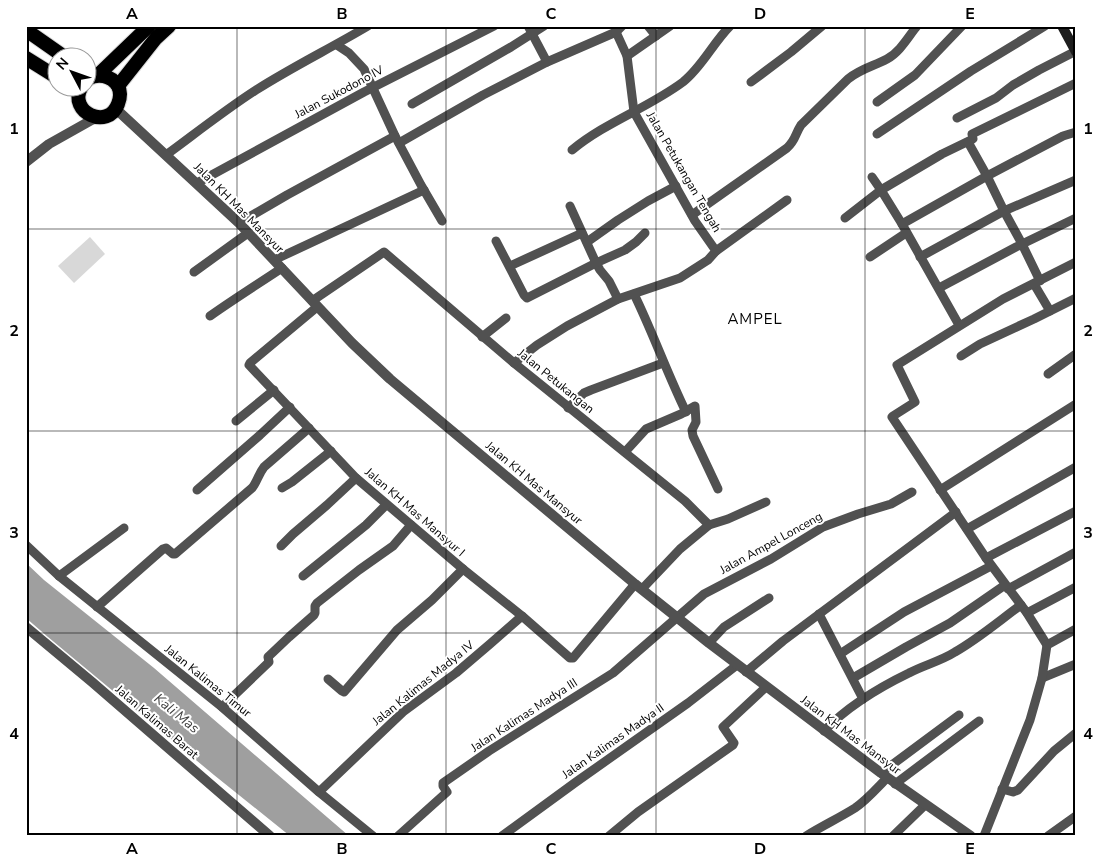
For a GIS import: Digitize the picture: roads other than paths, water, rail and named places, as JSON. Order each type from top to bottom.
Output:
[{"type":"highway","points":[[98,70],[149,26]]},
{"type":"highway","points":[[118,86],[156,38],[169,26]]},
{"type":"highway","points":[[26,53],[32,34],[52,48]]},
{"type":"highway","points":[[26,58],[48,72]]},
{"type":"highway","points":[[79,98],[82,109],[88,114],[97,117],[104,117],[116,109],[121,98],[118,86],[110,77],[98,76]]},
{"type":"main road","points":[[1062,26],[1076,51]]},
{"type":"street","points":[[166,155],[222,112],[256,90],[368,26]]},
{"type":"street","name":"Jalan Sukodono IV","points":[[197,183],[372,88],[494,26]]},
{"type":"street","points":[[412,104],[511,47],[529,30],[544,26]]},
{"type":"street","points":[[648,26],[656,36]]},
{"type":"street","points":[[627,56],[670,26]]},
{"type":"street","points":[[572,150],[612,123],[660,98],[690,76],[730,26]]},
{"type":"street","points":[[751,82],[822,26]]},
{"type":"street","points":[[692,215],[787,148],[794,141],[801,125],[848,79],[855,73],[892,56],[917,26]]},
{"type":"street","points":[[877,102],[915,75],[962,26]]},
{"type":"street","points":[[877,134],[971,71],[1045,26]]},
{"type":"street","points":[[239,223],[287,195],[547,62],[619,29],[627,56],[634,112]]},
{"type":"street","points":[[529,30],[547,62]]},
{"type":"street","points":[[337,45],[349,53],[364,69],[397,139],[442,221]]},
{"type":"street","points":[[957,118],[996,98],[1013,85],[1076,51]]},
{"type":"street","points":[[845,218],[881,190],[942,154],[968,142],[972,139],[972,134],[1076,83]]},
{"type":"street","name":"Jalan KH Mas Mansyur","points":[[116,109],[239,223],[352,343],[390,379],[677,618],[824,731],[925,805],[971,836]]},
{"type":"street","name":"Jalan Petukangan Tengah","points":[[514,363],[537,345],[567,326],[618,299],[680,278],[708,260],[716,251],[692,215],[634,112]]},
{"type":"street","points":[[26,162],[49,144],[97,117]]},
{"type":"street","points":[[902,224],[987,176],[1063,136],[1076,132]]},
{"type":"street","points":[[968,142],[1022,244],[1050,311]]},
{"type":"street","points":[[872,178],[902,224],[959,326]]},
{"type":"street","points":[[920,257],[1004,211],[1076,180]]},
{"type":"street","points":[[586,242],[618,220],[676,186]]},
{"type":"street","points":[[210,316],[246,292],[278,264],[424,190]]},
{"type":"street","points":[[716,251],[787,200]]},
{"type":"street","points":[[570,206],[596,263],[609,281],[618,299]]},
{"type":"street","points":[[939,288],[1076,218]]},
{"type":"street","points":[[194,272],[248,233]]},
{"type":"street","points":[[510,266],[582,233]]},
{"type":"street","points":[[496,241],[527,298],[625,250],[645,233]]},
{"type":"street","points":[[870,257],[906,233]]},
{"type":"street","name":"Jalan Petukangan","points":[[315,304],[384,252],[482,337],[685,501],[709,525]]},
{"type":"street","points":[[984,836],[1030,720],[1042,678],[1047,646],[1027,613],[988,562],[892,416],[915,402],[896,365],[1003,299],[1076,262]]},
{"type":"street","points":[[634,294],[686,412]]},
{"type":"street","points":[[961,356],[980,344],[1076,298]]},
{"type":"street","name":"Jalan KH Mas Mansyur I","points":[[315,304],[249,364],[356,478],[386,505],[522,616],[570,658],[639,586]]},
{"type":"street","points":[[482,337],[506,318]]},
{"type":"street","points":[[1048,374],[1076,354]]},
{"type":"street","points":[[568,408],[584,393],[663,363]]},
{"type":"street","points":[[236,422],[274,390]]},
{"type":"street","points":[[940,490],[1076,404]]},
{"type":"street","points":[[625,452],[646,429],[686,412],[695,406],[696,422],[692,430],[692,436],[718,489]]},
{"type":"street","points":[[197,490],[290,407]]},
{"type":"street","points":[[97,607],[163,549],[167,548],[175,554],[255,486],[259,474],[264,467],[309,428]]},
{"type":"street","points":[[282,488],[331,451]]},
{"type":"street","points":[[966,529],[1076,467]]},
{"type":"street","points":[[281,546],[356,478]]},
{"type":"street","name":"Jalan Ampel Lonceng","points":[[677,618],[704,594],[771,559],[823,527],[891,504],[912,492]]},
{"type":"street","points":[[639,586],[709,525],[766,502]]},
{"type":"street","points":[[303,576],[366,525],[386,505]]},
{"type":"street","points":[[840,654],[904,612],[1076,511]]},
{"type":"street","points":[[746,672],[783,641],[956,512]]},
{"type":"street","points":[[222,707],[269,662],[268,657],[314,615],[317,604],[359,570],[393,546],[411,525]]},
{"type":"street","points":[[59,576],[124,528]]},
{"type":"street","name":"Jalan Kalimas Timur","points":[[26,546],[59,576],[222,707],[319,792],[373,836]]},
{"type":"street","points":[[853,678],[950,623],[1006,587],[1076,552]]},
{"type":"street","points":[[328,679],[344,692],[397,630],[432,600],[463,569]]},
{"type":"street","points":[[1027,613],[1076,587]]},
{"type":"street","points":[[709,643],[724,627],[769,598]]},
{"type":"street","points":[[824,731],[863,699],[911,672],[956,652],[1021,605]]},
{"type":"street","points":[[819,614],[863,699]]},
{"type":"street","name":"Jalan Kalimas Madya IV","points":[[319,792],[404,712],[456,673],[522,616]]},
{"type":"street","name":"Jalan Kalimas Madya III","points":[[398,836],[447,793],[443,783],[489,751],[613,673],[677,618]]},
{"type":"street","name":"Jalan Kalimas Barat","points":[[26,627],[270,836]]},
{"type":"street","points":[[1047,646],[1076,629]]},
{"type":"street","points":[[1042,678],[1076,664]]},
{"type":"street","name":"Jalan Kalimas Madya II","points":[[502,836],[688,703],[737,665]]},
{"type":"street","points":[[609,836],[638,812],[733,745],[723,726],[766,687]]},
{"type":"street","points":[[806,836],[855,808],[959,715]]},
{"type":"street","points":[[888,778],[979,721]]},
{"type":"street","points":[[1002,789],[1013,792],[1018,790],[1054,751],[1076,733]]},
{"type":"street","points":[[893,836],[925,805]]},
{"type":"street","points":[[1048,836],[1076,816]]},
{"type":"water","name":"Kali Mas","points":[[26,563],[44,580],[154,668],[349,836],[290,836],[48,637],[26,618]]},
{"type":"district","name":"AMPEL","points":[[755,319]]}]
